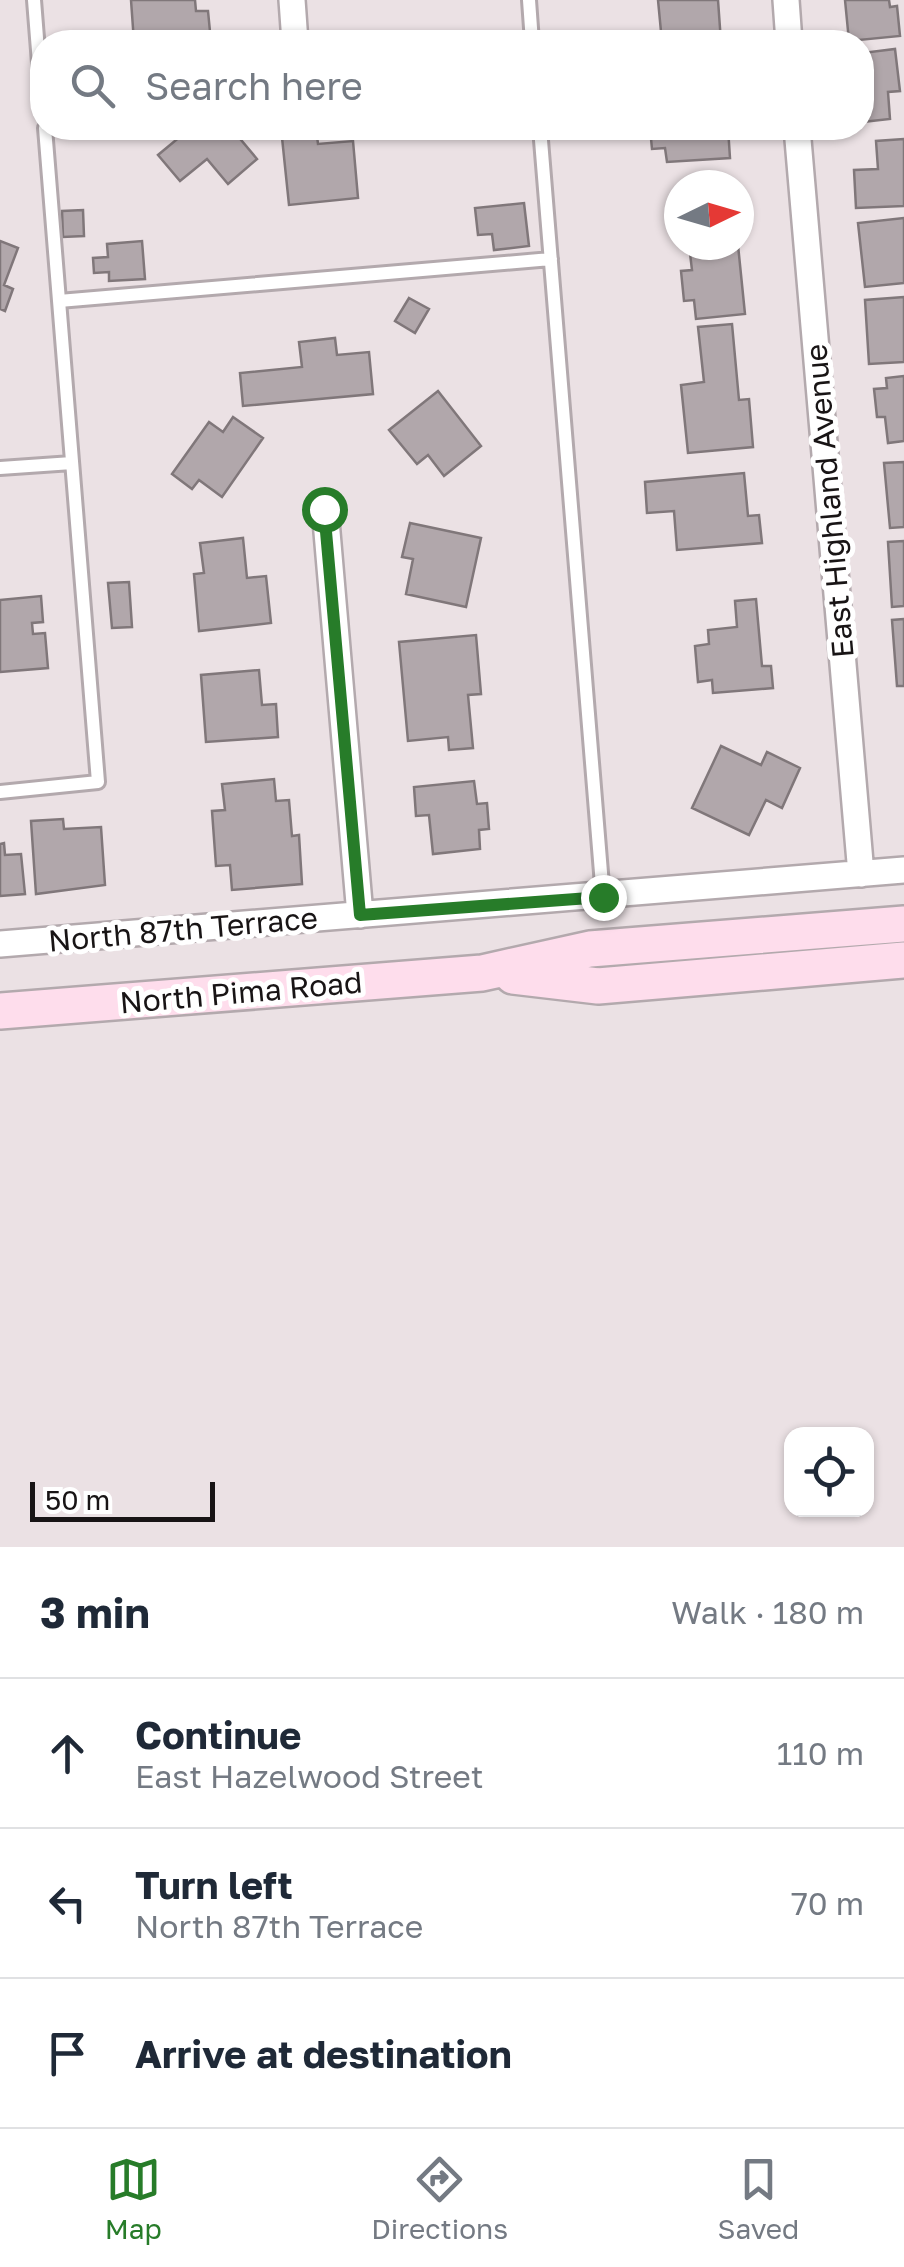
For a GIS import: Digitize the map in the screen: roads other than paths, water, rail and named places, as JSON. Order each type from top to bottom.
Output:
[{"type":"main road","name":"North Pima Road","points":[[0,1011],[482,973],[590,949],[904,924]]},
{"type":"main road","name":"North Pima Road","points":[[482,973],[598,986],[904,960]]},
{"type":"street","points":[[292,0],[294,30]]},
{"type":"street","points":[[786,0],[788,30]]},
{"type":"street","name":"East Highland Avenue","points":[[797,140],[861,874]]},
{"type":"street","points":[[324,509],[360,915]]},
{"type":"street","name":"North 87th Terrace","points":[[0,944],[904,870]]},
{"type":"lane","points":[[34,0],[36,30]]},
{"type":"lane","points":[[529,0],[531,30]]},
{"type":"lane","points":[[0,792],[98,782],[46,140]]},
{"type":"lane","points":[[541,140],[603,897]]},
{"type":"lane","points":[[59,301],[550,260]]},
{"type":"lane","points":[[0,468],[72,463]]}]
